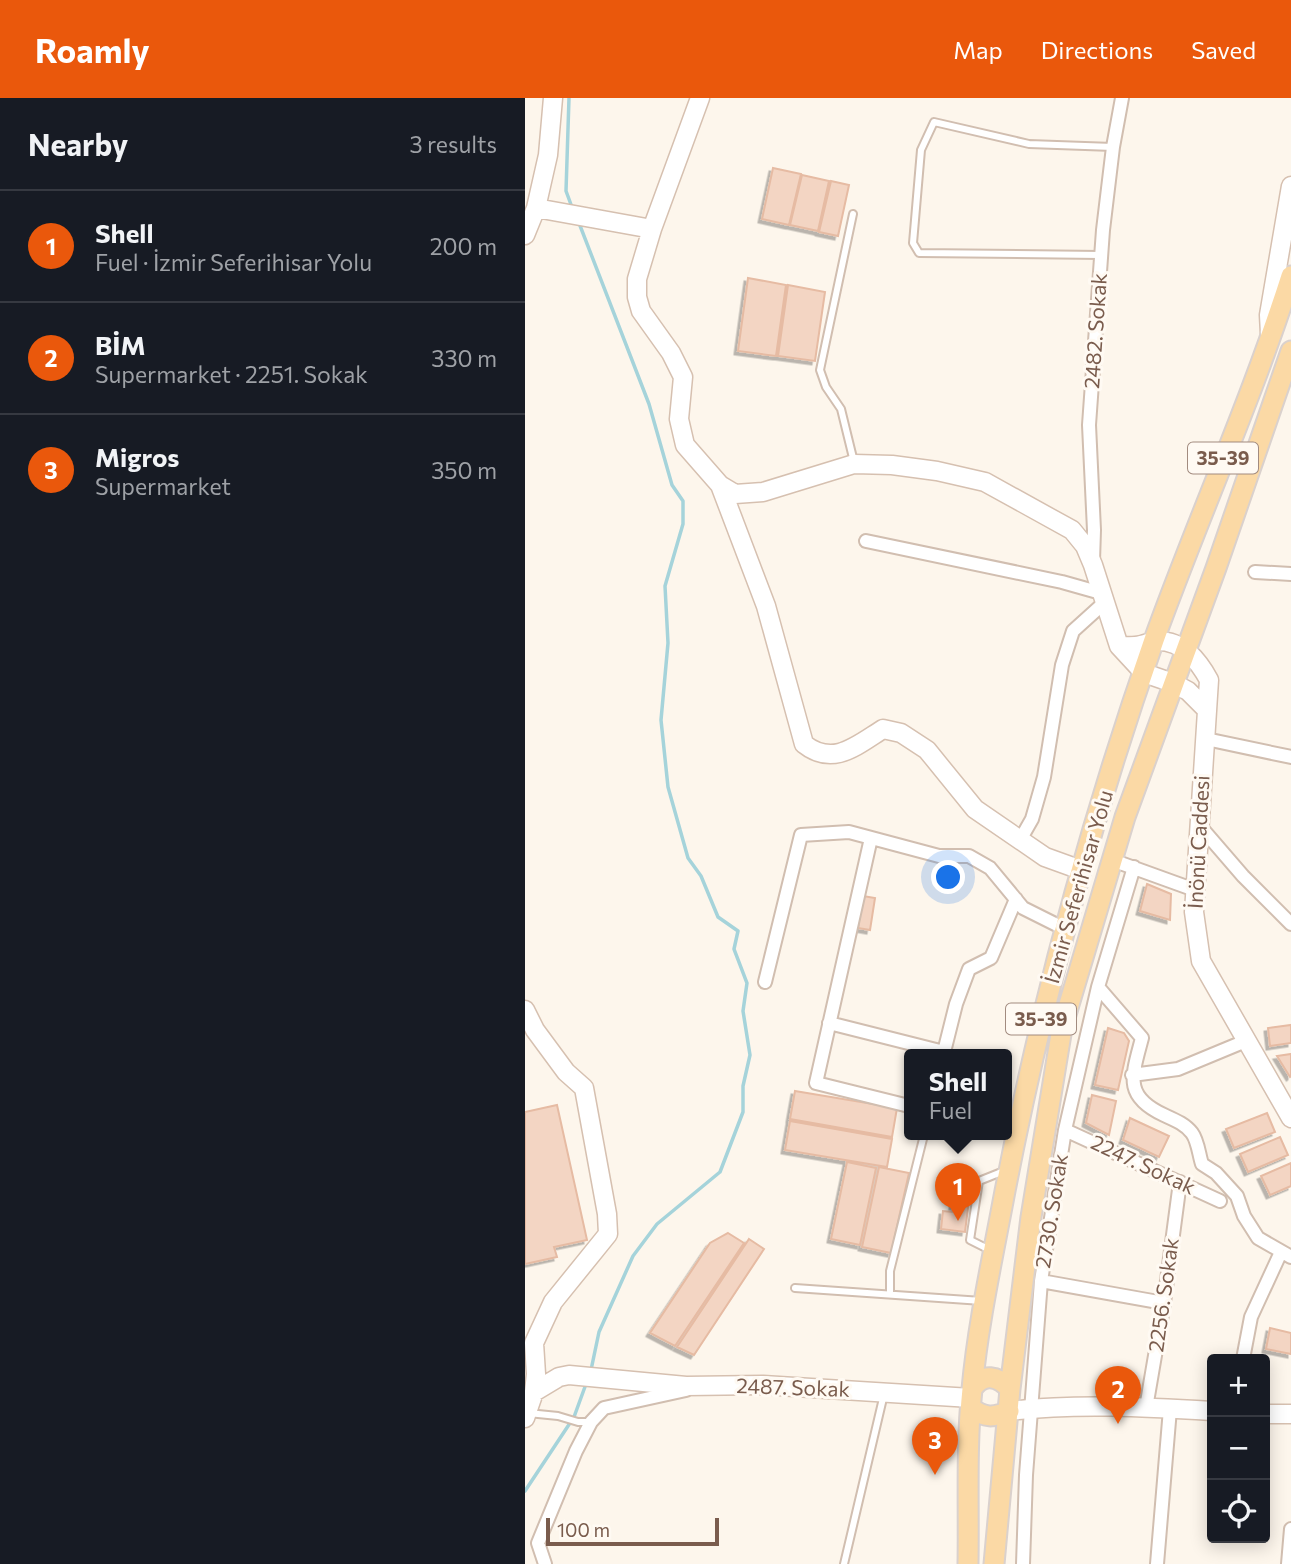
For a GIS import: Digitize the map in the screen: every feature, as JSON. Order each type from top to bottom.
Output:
[{"type":"main road","name":"İzmir Seferihisar Yolu","points":[[968,1564],[971,1398],[993,1252],[1035,1041],[1081,870],[1154,641],[1271,339],[1291,276]]},
{"type":"main road","name":"İzmir Seferihisar Yolu","points":[[994,1564],[1010,1389],[1031,1217],[1062,1028],[1112,860],[1291,351]]},
{"type":"main road","points":[[1009,1411],[991,1417],[984,1416],[971,1398],[980,1379],[1000,1379],[1010,1389]]},
{"type":"street","points":[[700,98],[652,229],[637,279],[637,297],[641,310],[671,353],[683,377],[679,419],[685,445],[720,485],[735,494],[763,492],[854,464],[892,465],[937,471],[985,482],[1072,530],[1085,546],[1093,565],[1119,646],[1144,673],[1188,691],[1207,710]]},
{"type":"street","name":"2482. Sokak","points":[[1093,565],[1089,425],[1101,255],[1113,148],[1122,98]]},
{"type":"street","points":[[525,235],[536,208],[548,155],[549,103]]},
{"type":"street","points":[[1271,339],[1269,315],[1291,186]]},
{"type":"street","points":[[536,208],[652,229]]},
{"type":"street","points":[[720,485],[766,606],[804,744],[815,753],[845,753],[883,729],[901,733],[927,750],[975,809],[1045,857],[1081,870]]},
{"type":"street","points":[[866,541],[1062,582],[1102,598]]},
{"type":"street","points":[[1255,572],[1291,574]]},
{"type":"street","points":[[1020,840],[1032,819],[1044,777],[1062,665],[1073,631],[1102,598]]},
{"type":"street","points":[[1119,646],[1139,646],[1154,641],[1171,642],[1186,650]]},
{"type":"street","name":"İnönü Caddesi","points":[[1186,650],[1200,664],[1209,680],[1194,912],[1201,961],[1291,1118]]},
{"type":"street","points":[[1206,739],[1291,757]]},
{"type":"street","points":[[1199,825],[1243,876],[1291,924]]},
{"type":"street","points":[[765,982],[801,835],[849,832],[939,856],[969,856],[990,868],[1023,908],[1065,929]]},
{"type":"street","points":[[870,838],[816,1083],[904,1105]]},
{"type":"street","points":[[1112,860],[1195,890]]},
{"type":"street","name":"2730. Sokak","points":[[1023,1564],[1041,1281],[1065,1130],[1098,987],[1134,867]]},
{"type":"street","points":[[945,1049],[956,1004],[969,969],[991,958],[1016,899]]},
{"type":"street","points":[[1098,987],[1142,1038],[1132,1075],[1134,1089],[1146,1107],[1184,1124],[1194,1136],[1202,1164],[1216,1173],[1233,1191],[1258,1238],[1286,1254],[1251,1317],[1244,1354]]},
{"type":"street","points":[[525,1010],[535,1030],[566,1072],[584,1088],[607,1214],[608,1234],[553,1302],[534,1343],[536,1374],[534,1392],[526,1415]]},
{"type":"street","points":[[829,1023],[925,1049]]},
{"type":"street","points":[[1132,1075],[1178,1069],[1248,1040]]},
{"type":"street","name":"2247. Sokak","points":[[1065,1130],[1220,1201]]},
{"type":"street","name":"2256. Sokak","points":[[1146,1408],[1164,1303],[1180,1182]]},
{"type":"street","points":[[1041,1281],[1164,1303]]},
{"type":"street","name":"2487. Sokak","points":[[534,1392],[559,1377],[569,1375],[615,1380],[763,1385],[971,1398]]},
{"type":"street","points":[[545,1564],[538,1543],[576,1451],[591,1422],[604,1408],[703,1385]]},
{"type":"street","points":[[1010,1389],[1031,1409]]},
{"type":"street","points":[[1009,1411],[1146,1408],[1207,1411]]},
{"type":"street","points":[[1157,1564],[1170,1409]]},
{"type":"street","points":[[1270,1414],[1291,1414]]},
{"type":"street","points":[[1287,1564],[1291,1529]]},
{"type":"lane","points":[[1101,255],[919,253],[913,243],[921,150],[934,122],[1029,144],[1113,148]]},
{"type":"lane","points":[[853,214],[820,370],[826,387],[841,409],[854,464]]},
{"type":"lane","points":[[890,1294],[890,1271],[923,1140]]},
{"type":"lane","points":[[993,1252],[970,1240],[979,1181],[1009,1169]]},
{"type":"lane","points":[[795,1287],[985,1301]]},
{"type":"lane","points":[[844,1564],[884,1393]]},
{"type":"lane","points":[[526,1415],[558,1416],[578,1422],[591,1422]]},
{"type":"building","points":[[773,168],[801,174],[789,225],[762,219]]},
{"type":"building","points":[[802,175],[829,181],[818,231],[790,225]]},
{"type":"building","points":[[831,181],[849,185],[838,236],[819,232]]},
{"type":"building","points":[[748,278],[786,285],[776,356],[738,351]]},
{"type":"building","points":[[788,285],[825,292],[815,361],[778,356]]},
{"type":"building","points":[[1147,884],[1171,894],[1170,920],[1140,911]]},
{"type":"building","points":[[863,896],[875,898],[870,930],[858,928]]},
{"type":"building","points":[[1291,1025],[1291,1043],[1270,1046],[1268,1028]]},
{"type":"building","points":[[1108,1028],[1124,1033],[1129,1041],[1118,1090],[1095,1085]]},
{"type":"building","points":[[1291,1054],[1291,1076],[1290,1077],[1277,1056]]},
{"type":"building","points":[[795,1091],[897,1108],[892,1137],[790,1119]]},
{"type":"building","points":[[1092,1095],[1116,1101],[1109,1135],[1086,1123]]},
{"type":"building","points":[[557,1105],[587,1240],[554,1247],[557,1257],[525,1264],[525,1112]]},
{"type":"building","points":[[1267,1113],[1275,1132],[1234,1148],[1226,1129]]},
{"type":"building","points":[[1130,1118],[1169,1136],[1159,1157],[1123,1140]]},
{"type":"building","points":[[790,1121],[892,1139],[887,1167],[785,1150]]},
{"type":"building","points":[[1280,1137],[1288,1155],[1248,1172],[1240,1154]]},
{"type":"building","points":[[847,1162],[876,1168],[860,1245],[831,1239]]},
{"type":"building","points":[[1291,1163],[1291,1186],[1270,1195],[1261,1176]]},
{"type":"building","points":[[879,1167],[909,1173],[891,1253],[862,1247]]},
{"type":"building","points":[[956,1183],[971,1185],[965,1232],[941,1229],[943,1211],[952,1212]]},
{"type":"building","points":[[728,1233],[744,1243],[675,1346],[650,1333],[710,1243]]},
{"type":"building","points":[[749,1239],[764,1249],[694,1355],[677,1347]]},
{"type":"building","points":[[1270,1328],[1291,1333],[1291,1354],[1266,1349]]},
{"type":"waterway","points":[[569,98],[566,191],[573,210]]},
{"type":"waterway","points":[[579,223],[649,404],[672,485],[683,501],[683,524],[665,586],[668,643],[661,720],[668,787],[688,858],[701,876],[718,917],[738,931],[734,949],[747,983],[743,1011],[750,1055],[743,1086],[743,1112],[720,1172],[657,1224],[633,1256],[599,1332],[591,1370]]},
{"type":"waterway","points":[[525,1491],[574,1417],[586,1384]]},
{"type":"place","name":"Shell","points":[[958,1221]]},
{"type":"place","name":"BİM","points":[[1118,1424]]},
{"type":"place","name":"Migros","points":[[935,1475]]}]
